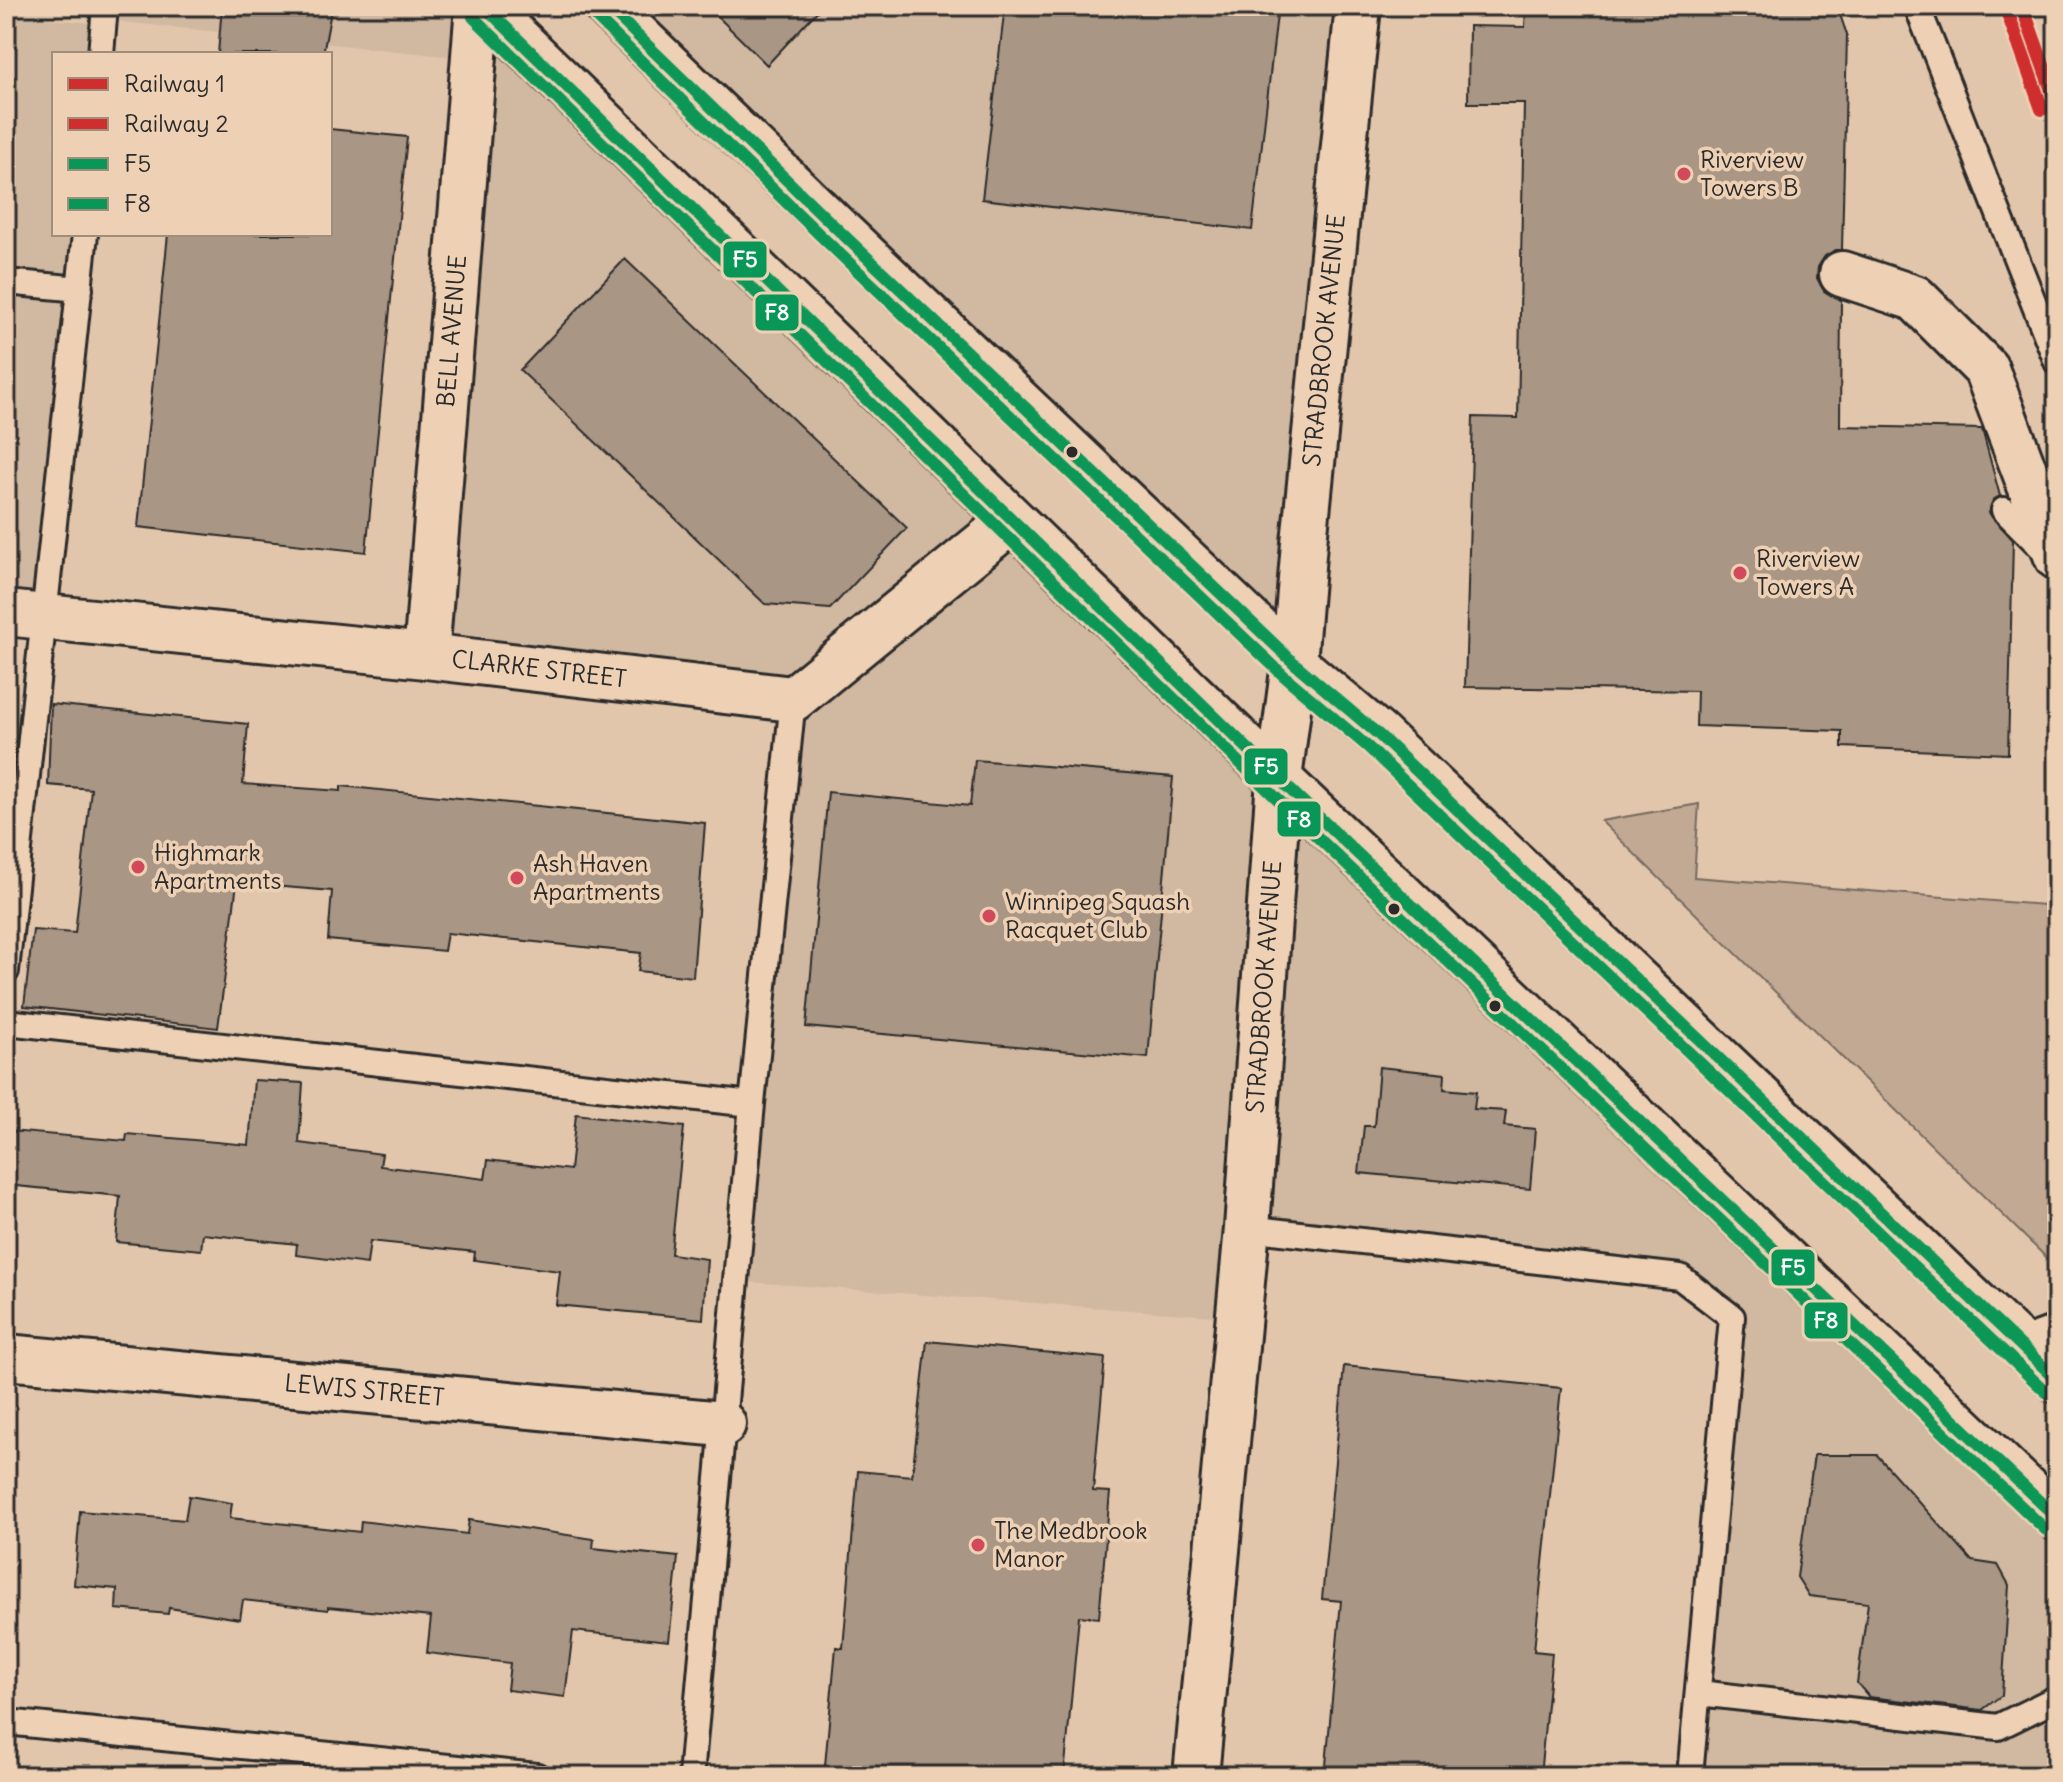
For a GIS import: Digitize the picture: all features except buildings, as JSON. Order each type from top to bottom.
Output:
[{"type":"main road","points":[[481,6],[1279,779],[2057,1518]]},
{"type":"main road","name":"BELL AVENUE","points":[[426,656],[481,6]]},
{"type":"main road","points":[[607,6],[1294,663],[1379,735],[2041,1344],[2057,1380]]},
{"type":"main road","name":"STRADBROOK AVENUE","points":[[1196,1776],[1247,1228],[1279,779],[1294,663],[1358,6]]},
{"type":"main road","points":[[1842,274],[1915,298],[1986,369],[2057,557]]},
{"type":"main road","points":[[793,699],[1011,521]]},
{"type":"main road","name":"CLARKE STREET","points":[[24,614],[426,656],[793,699]]},
{"type":"main road","name":"LEWIS STREET","points":[[6,1357],[723,1424]]},
{"type":"lane","points":[[101,52],[105,6]]},
{"type":"lane","points":[[1917,6],[2057,362]]},
{"type":"lane","points":[[6,971],[24,614],[80,289],[85,236]]},
{"type":"lane","points":[[6,282],[80,289]]},
{"type":"lane","points":[[2004,510],[2057,563]]},
{"type":"lane","points":[[691,1776],[752,1104],[793,699]]},
{"type":"lane","points":[[6,1022],[752,1104]]},
{"type":"lane","points":[[1247,1228],[1680,1277],[1732,1317],[1690,1776]]},
{"type":"lane","points":[[1699,1693],[1998,1727],[2057,1698]]},
{"type":"lane","points":[[6,1722],[537,1776]]},
{"type":"shaded area","points":[[106,6],[484,6],[2057,1518],[2057,1776],[1690,1776],[1732,1317],[1680,1277],[1248,1228],[1239,1318],[735,1281],[793,699],[426,656],[473,59],[104,20]]},
{"type":"shaded area","points":[[607,6],[1358,6],[1294,663]]},
{"type":"shaded area","points":[[6,15],[104,24],[101,52],[52,52],[52,236],[85,236],[42,616],[6,613]]},
{"type":"shaded area","points":[[1699,804],[1694,877],[2057,906],[2057,1268],[1601,821]]},
{"type":"rail line","name":"1","points":[[2022,6],[2057,104]]},
{"type":"rail line","name":"2","points":[[2007,11],[2042,109]]},
{"type":"transit line","name":"F5","points":[[484,6],[1279,779],[2057,1518]]},
{"type":"transit line","name":"F5","points":[[607,6],[1294,663],[1379,735],[2057,1380]]},
{"type":"transit line","name":"F8","points":[[473,17],[1268,790],[2046,1530]]},
{"type":"transit line","name":"F8","points":[[596,17],[821,236],[1283,675],[1368,747],[2046,1392]]},
{"type":"place","name":"Riverview Towers B","points":[[1684,174]]},
{"type":"place","name":"Riverview Towers A","points":[[1740,573]]},
{"type":"place","name":"Highmark Apartments","points":[[138,867]]},
{"type":"place","name":"Ash Haven Apartments","points":[[517,878]]},
{"type":"place","name":"Winnipeg Squash Racquet Club","points":[[989,916]]},
{"type":"place","name":"The Medbrook Manor","points":[[978,1545]]}]
